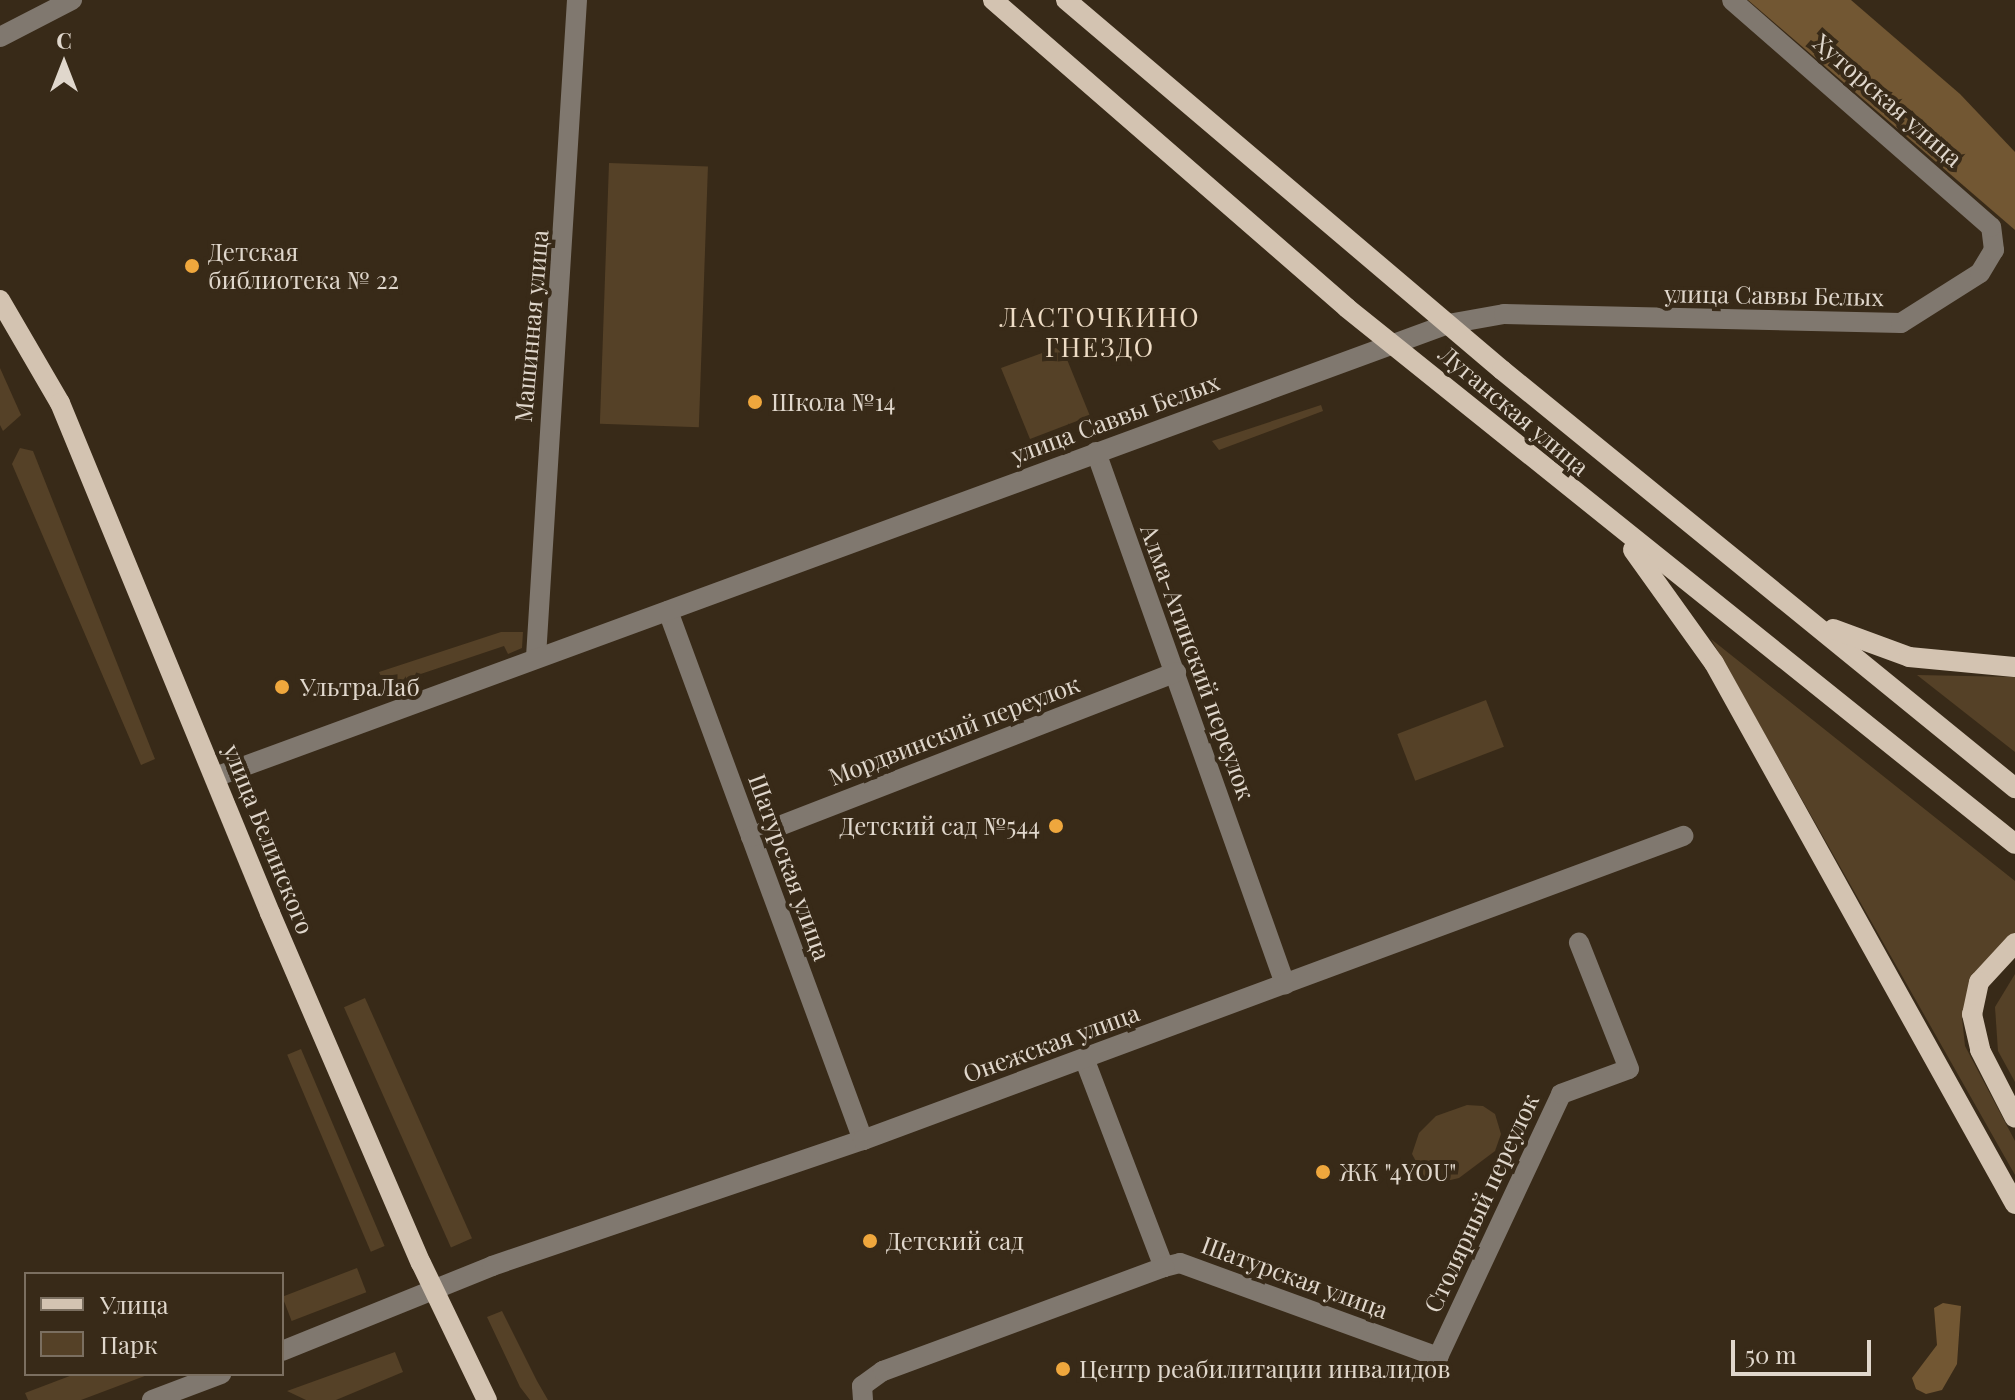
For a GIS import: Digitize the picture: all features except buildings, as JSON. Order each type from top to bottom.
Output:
[{"type":"main road","name":"Луганская улица","points":[[993,0],[1396,347],[1620,530],[2015,844]]},
{"type":"main road","name":"Луганская улица","points":[[1066,0],[1448,324],[2015,788]]},
{"type":"main road","name":"улица Белинского","points":[[0,300],[60,403],[435,1294],[487,1400]]},
{"type":"main road","points":[[1620,530],[1714,663],[2015,1204]]},
{"type":"main road","points":[[1773,590],[1866,645],[1956,664],[2015,667]]},
{"type":"main road","points":[[2015,943],[1979,982],[1972,1014],[1980,1050],[2015,1118]]},
{"type":"street","points":[[0,37],[72,0]]},
{"type":"street","name":"Машинная улица","points":[[536,657],[577,0]]},
{"type":"street","name":"Хуторская улица","points":[[1732,0],[1973,209]]},
{"type":"street","name":"улица Саввы Белых","points":[[215,777],[1354,355],[1396,347],[1448,324],[1504,314],[1901,323],[1980,273],[1994,250],[1991,227],[1973,209]]},
{"type":"street","name":"Алма-Атинский переулок","points":[[1096,452],[1285,984]]},
{"type":"street","name":"Шатурская улица","points":[[668,611],[863,1140]]},
{"type":"street","name":"Мордвинский переулок","points":[[751,837],[1176,672]]},
{"type":"street","name":"Онежская улица","points":[[284,1350],[435,1294],[492,1266],[863,1140],[1683,836]]},
{"type":"street","name":"Столярный переулок","points":[[1438,1357],[1561,1094],[1629,1069],[1579,943]]},
{"type":"street","name":"Шатурская улица","points":[[1084,1058],[1164,1267],[1180,1263],[1438,1357]]},
{"type":"street","points":[[863,1393],[883,1371],[1164,1267]]},
{"type":"street","points":[[152,1400],[216,1376]]},
{"type":"green space","points":[[609,163],[708,166],[699,427],[600,424]]},
{"type":"green space","points":[[1056,348],[1066,357],[1090,416],[1030,439],[1001,368]]},
{"type":"green space","points":[[0,368],[21,415],[3,431],[0,425]]},
{"type":"green space","points":[[1321,405],[1323,411],[1219,450],[1212,441]]},
{"type":"green space","points":[[20,448],[33,451],[155,759],[141,765],[12,464]]},
{"type":"green space","points":[[501,632],[523,632],[522,648],[508,654],[504,646],[385,686],[379,672]]},
{"type":"green space","points":[[1711,639],[2015,881],[2015,936],[1968,993],[1962,1018],[1965,1046],[2015,1141],[2015,1175]]},
{"type":"green space","points":[[1917,675],[2015,677],[2015,752]]},
{"type":"green space","points":[[1486,700],[1504,747],[1415,781],[1397,734]]},
{"type":"green space","points":[[2015,974],[2015,1082],[1998,1051],[1995,1007]]},
{"type":"green space","points":[[365,998],[472,1238],[451,1248],[344,1007]]},
{"type":"green space","points":[[301,1049],[385,1246],[371,1252],[287,1055]]},
{"type":"green space","points":[[1467,1105],[1483,1106],[1495,1114],[1501,1134],[1495,1151],[1459,1178],[1442,1182],[1425,1178],[1412,1154],[1419,1133],[1436,1116]]},
{"type":"green space","points":[[357,1268],[366,1292],[292,1321],[284,1296]]},
{"type":"green space","points":[[502,1311],[548,1400],[530,1400],[520,1387],[487,1317]]},
{"type":"green space","points":[[395,1352],[403,1372],[336,1400],[306,1400],[287,1391]]},
{"type":"green space","points":[[70,1376],[145,1376],[81,1400],[28,1400],[25,1393]]},
{"type":"shaded area","points":[[1748,0],[1851,0],[1960,94],[2015,152],[2015,230]]},
{"type":"shaded area","points":[[1943,1303],[1961,1306],[1957,1364],[1942,1390],[1926,1394],[1916,1389],[1912,1378],[1937,1345],[1934,1308]]},
{"type":"place","name":"Детская библиотека № 22","points":[[192,266]]},
{"type":"place","name":"Школа №14","points":[[755,402]]},
{"type":"place","name":"УльтраЛаб","points":[[282,687]]},
{"type":"place","name":"Детский сад №544","points":[[1056,826]]},
{"type":"place","name":"ЖК \"4YOU\"","points":[[1323,1172]]},
{"type":"place","name":"Детский сад","points":[[870,1241]]},
{"type":"place","name":"Центр реабилитации инвалидов","points":[[1063,1369]]},
{"type":"district","name":"ЛАСТОЧКИНО ГНЕЗДО","points":[[1100,332]]}]
